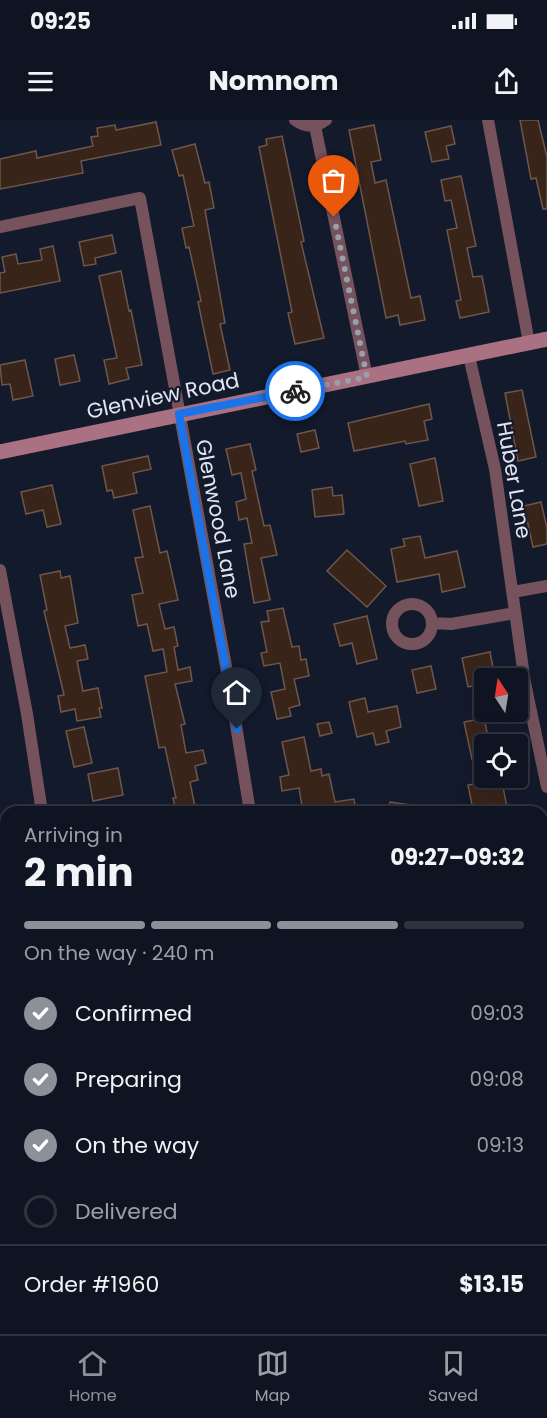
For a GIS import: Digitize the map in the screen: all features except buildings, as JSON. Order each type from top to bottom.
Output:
[{"type":"main road","name":"Glenview Road","points":[[0,452],[547,339]]},
{"type":"street","points":[[295,120],[301,125],[320,123],[367,377]]},
{"type":"street","points":[[488,120],[529,343]]},
{"type":"street","name":"Glenwood Lane","points":[[0,226],[140,198],[230,688],[249,806]]},
{"type":"street","name":"Huber Lane","points":[[469,356],[495,469],[525,683],[547,787]]},
{"type":"street","points":[[0,570],[27,714],[41,806]]},
{"type":"street","points":[[513,592],[547,586]]},
{"type":"street","points":[[432,623],[451,624],[515,613]]},
{"type":"way so far","points":[[295,391],[367,377],[334,217]]},
{"type":"route","points":[[237,729],[179,414],[295,391]]}]
